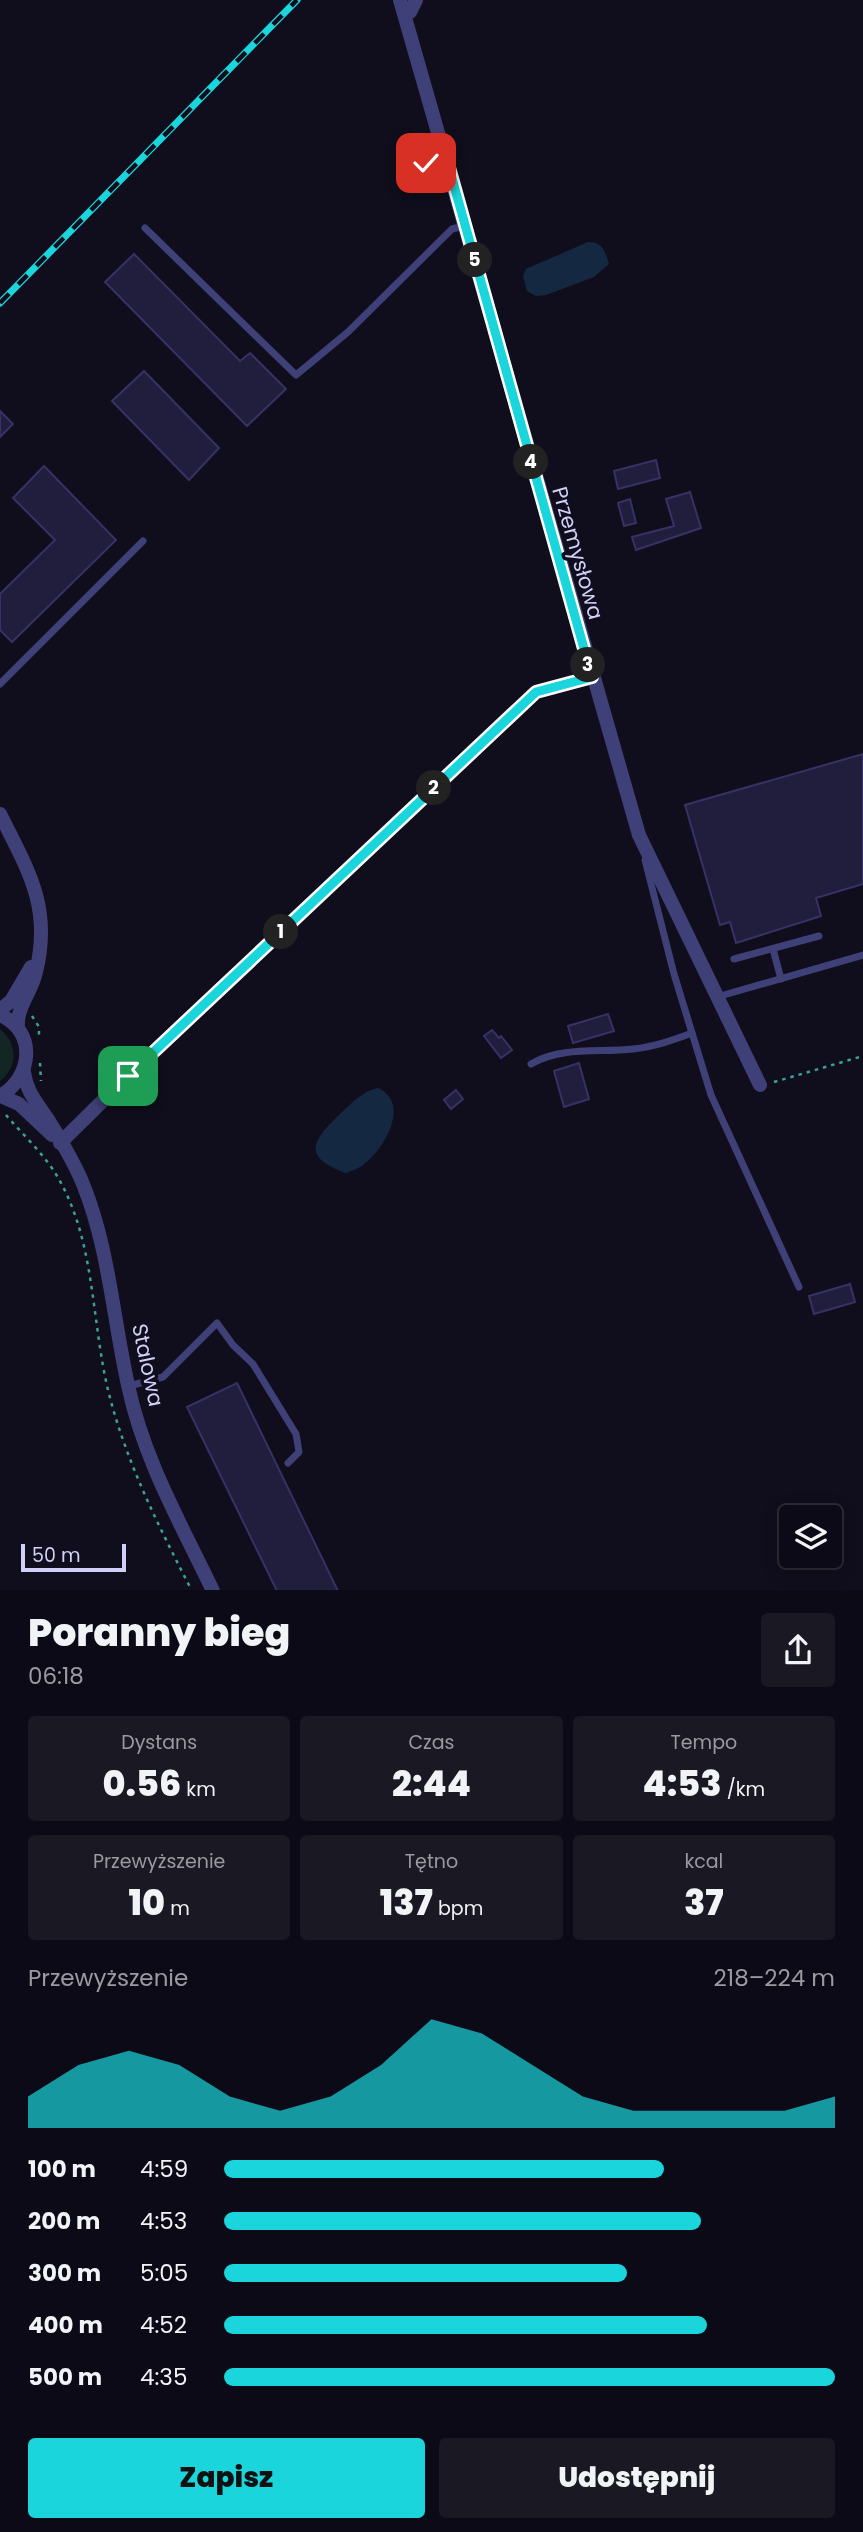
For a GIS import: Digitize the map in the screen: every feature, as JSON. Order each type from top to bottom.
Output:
[{"type":"street","points":[[402,7],[410,12],[416,0]]},
{"type":"street","name":"Przemysłowa","points":[[402,7],[639,835],[760,1086]]},
{"type":"street","points":[[60,1143],[536,692],[592,677]]},
{"type":"street","points":[[0,814],[24,862],[41,911],[40,951],[36,975],[17,1018],[27,1056],[23,1072],[11,1090],[0,1096]]},
{"type":"street","points":[[18,1028],[0,1012],[11,1002],[40,951]]},
{"type":"street","name":"Stalowa","points":[[23,1072],[25,1084],[82,1182],[97,1227],[111,1287],[128,1387],[150,1460],[213,1590]]},
{"type":"street","name":"Stalowa","points":[[0,1096],[19,1104],[60,1143]]},
{"type":"lane","points":[[426,163],[446,157]]},
{"type":"lane","points":[[145,228],[296,375],[348,332],[452,229],[465,226]]},
{"type":"lane","points":[[0,684],[143,541]]},
{"type":"lane","points":[[639,835],[711,1095],[799,1287]]},
{"type":"lane","points":[[734,959],[819,936]]},
{"type":"lane","points":[[773,948],[781,979]]},
{"type":"lane","points":[[716,997],[863,955]]},
{"type":"lane","points":[[531,1064],[561,1052],[636,1049],[664,1044],[692,1033]]},
{"type":"lane","points":[[128,1387],[163,1377],[217,1323],[233,1346],[253,1364],[296,1434],[299,1451],[288,1463]]},
{"type":"path","points":[[760,1086],[863,1056]]},
{"type":"path","points":[[6,1115],[53,1170],[76,1220],[85,1251],[108,1393],[130,1463],[192,1590]]},
{"type":"green space","points":[[0,1029],[10,1041],[14,1055],[10,1069],[0,1081]]},
{"type":"water","points":[[593,242],[605,251],[609,264],[594,277],[546,295],[536,296],[527,291],[523,276],[526,269]]},
{"type":"water","points":[[378,1088],[388,1095],[393,1105],[391,1127],[385,1139],[362,1166],[346,1173],[331,1167],[317,1153],[319,1139],[358,1097]]},
{"type":"building","points":[[134,254],[240,361],[250,353],[286,389],[247,426],[105,282]]},
{"type":"building","points":[[144,371],[219,448],[189,480],[112,401]]},
{"type":"building","points":[[0,411],[13,424],[0,437]]},
{"type":"building","points":[[656,460],[660,478],[618,489],[614,471]]},
{"type":"building","points":[[44,466],[116,540],[12,642],[0,630],[0,594],[55,540],[13,498]]},
{"type":"building","points":[[690,492],[701,528],[636,550],[632,537],[674,526],[666,499]]},
{"type":"building","points":[[630,499],[636,523],[624,526],[618,503]]},
{"type":"building","points":[[863,754],[863,884],[816,898],[821,916],[736,943],[730,922],[720,925],[685,805]]},
{"type":"building","points":[[608,1014],[614,1031],[573,1043],[568,1026]]},
{"type":"building","points":[[492,1030],[499,1038],[501,1036],[512,1050],[501,1058],[484,1036]]},
{"type":"building","points":[[579,1063],[589,1099],[564,1107],[554,1071]]},
{"type":"building","points":[[456,1090],[463,1099],[451,1109],[444,1100]]},
{"type":"building","points":[[850,1284],[855,1302],[814,1314],[809,1296]]},
{"type":"building","points":[[237,1383],[338,1590],[277,1590],[187,1407]]},
{"type":"railway","points":[[0,303],[297,0]]},
{"type":"route","points":[[128,1076],[536,692],[592,677],[446,157],[426,163]]}]
